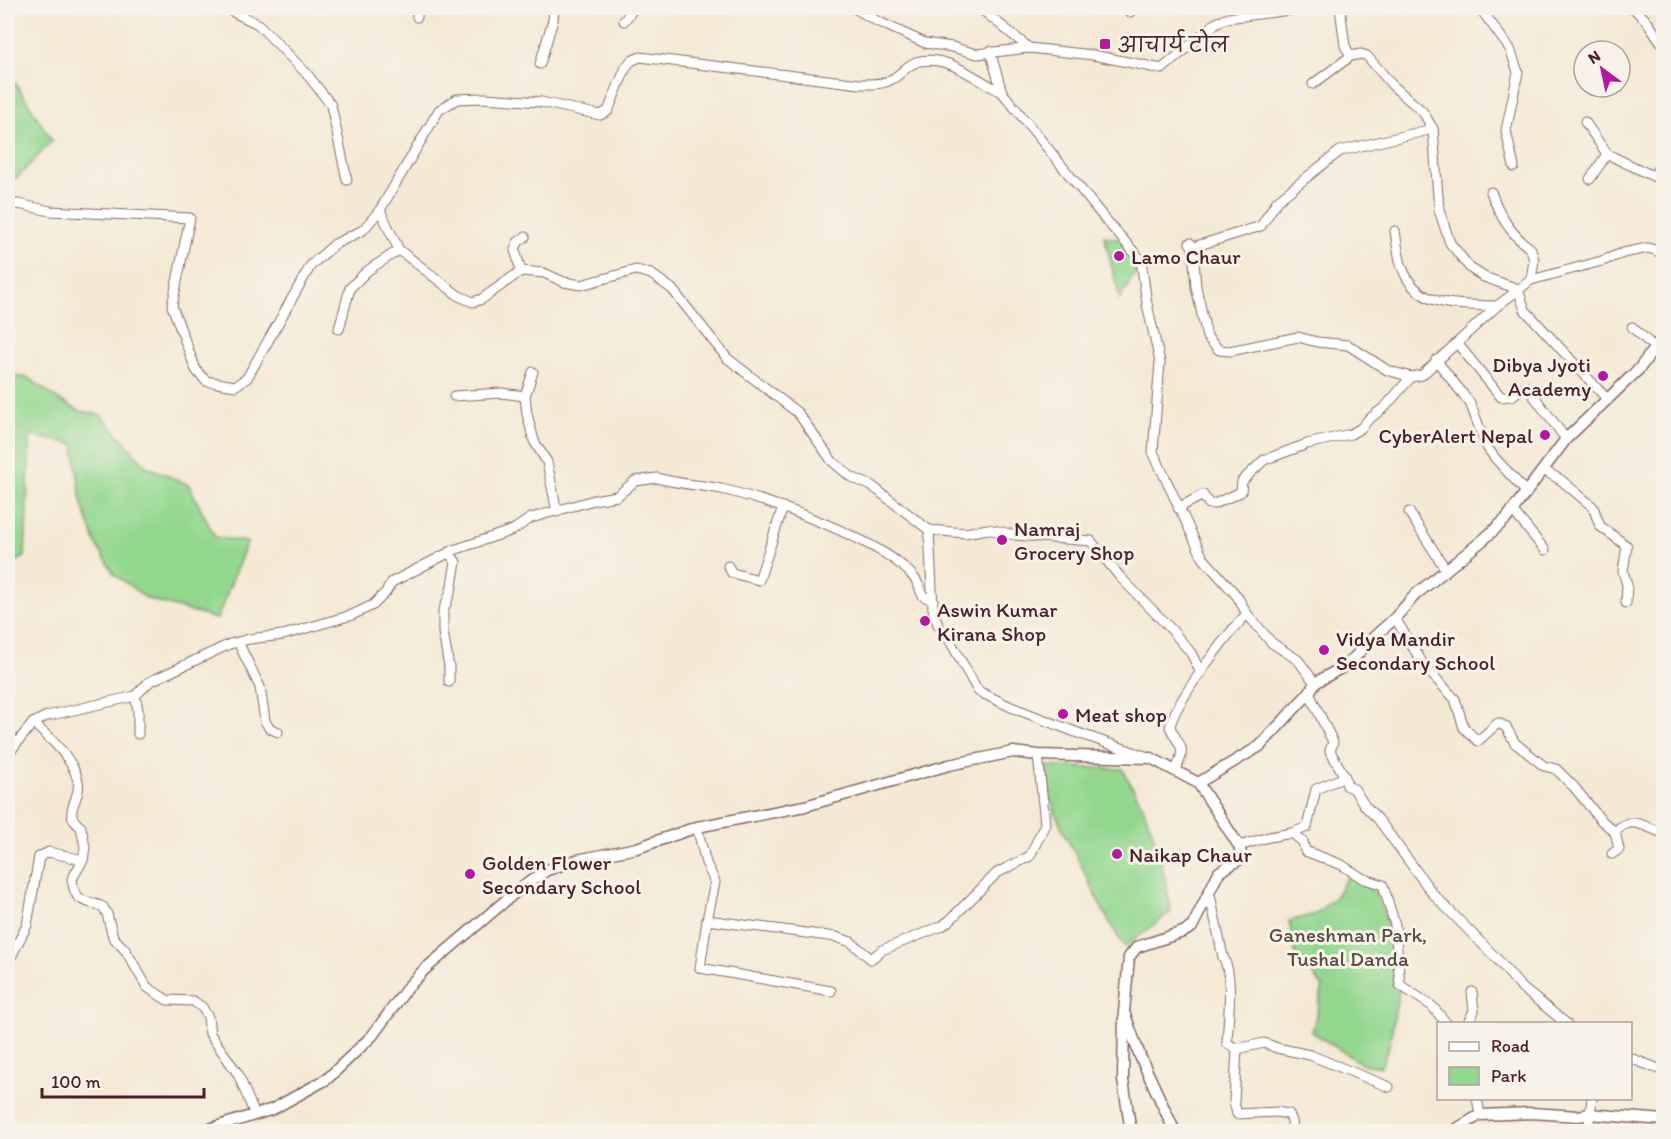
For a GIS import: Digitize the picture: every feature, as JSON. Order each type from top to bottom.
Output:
[{"type":"street","points":[[229,8],[258,24],[307,74],[331,105],[347,180]]},
{"type":"street","points":[[540,64],[554,20],[554,8]]},
{"type":"street","points":[[624,21],[634,8]]},
{"type":"street","points":[[854,8],[925,43],[977,54],[1029,48],[1093,55],[1162,69],[1216,23],[1227,18],[1307,8]]},
{"type":"street","points":[[980,8],[1029,48]]},
{"type":"street","points":[[1340,8],[1345,46],[1351,56]]},
{"type":"street","points":[[1480,8],[1510,49],[1518,72],[1506,131],[1514,167]]},
{"type":"street","points":[[1633,8],[1646,20],[1664,46]]},
{"type":"street","points":[[990,51],[1002,92]]},
{"type":"street","points":[[1313,84],[1351,56],[1362,54],[1367,56],[1392,85],[1423,112],[1432,129],[1439,210],[1450,243],[1470,268],[1484,277],[1518,289]]},
{"type":"street","points":[[8,206],[19,204],[50,211],[190,218],[172,306],[196,370],[206,381],[235,386],[247,378],[311,265],[335,244],[363,230],[380,210],[439,110],[457,99],[484,98],[541,102],[600,115],[608,111],[626,67],[635,58],[860,84],[892,80],[907,67],[920,61],[956,66],[1002,92],[1141,260],[1147,304],[1160,362],[1153,452],[1203,558],[1237,596],[1246,614],[1272,643],[1298,660],[1316,683]]},
{"type":"street","points":[[1585,122],[1607,154],[1655,177],[1658,168],[1664,166]]},
{"type":"street","points":[[1432,129],[1340,151],[1277,201],[1261,226],[1192,245],[1196,287],[1207,337],[1219,350],[1230,351],[1298,338],[1348,345],[1387,370],[1411,377],[1422,375],[1497,306],[1531,280],[1648,248],[1664,255]]},
{"type":"street","points":[[1590,179],[1607,154]]},
{"type":"street","points":[[1491,192],[1507,228],[1531,249],[1534,260],[1531,280]]},
{"type":"street","points":[[380,210],[399,250],[459,296],[473,302],[482,300],[521,271],[544,273],[564,282],[581,285],[636,270],[651,274],[672,289],[727,358],[798,413],[832,461],[851,477],[872,486],[929,530],[965,533],[988,529],[1015,535],[1091,541],[1120,577],[1163,620],[1191,653],[1201,673]]},
{"type":"street","points":[[1395,231],[1402,266],[1408,281],[1416,292],[1432,301],[1497,306]]},
{"type":"street","points":[[521,271],[515,250],[518,242],[525,237]]},
{"type":"street","points":[[339,329],[350,288],[367,271],[399,250]]},
{"type":"street","points":[[1518,289],[1525,310],[1608,400]]},
{"type":"street","points":[[1632,327],[1654,347]]},
{"type":"street","points":[[1198,783],[1260,746],[1316,683],[1348,664],[1415,595],[1484,540],[1513,511],[1566,439],[1638,369],[1664,335]]},
{"type":"street","points":[[1457,343],[1501,396],[1512,396],[1522,387],[1527,387],[1566,439]]},
{"type":"street","points":[[1436,360],[1465,395],[1494,458],[1527,493]]},
{"type":"street","points":[[533,372],[525,396],[534,441],[547,462],[557,512]]},
{"type":"street","points":[[1178,508],[1203,495],[1209,504],[1214,504],[1241,492],[1242,481],[1264,460],[1307,444],[1351,434],[1386,406],[1411,377]]},
{"type":"street","points":[[453,396],[501,393],[507,396],[525,396]]},
{"type":"street","points":[[1542,470],[1561,480],[1593,507],[1600,526],[1627,546],[1623,571],[1627,585],[1626,603]]},
{"type":"street","points":[[8,754],[33,723],[47,716],[135,696],[149,682],[238,642],[283,635],[352,615],[373,605],[392,582],[448,553],[513,530],[531,518],[594,500],[617,496],[635,481],[646,478],[721,489],[783,507],[834,528],[892,558],[915,579],[923,596],[933,600]]},
{"type":"street","points":[[728,566],[732,573],[759,580],[783,507]]},
{"type":"street","points":[[1513,511],[1545,550]]},
{"type":"street","points":[[1409,512],[1446,570]]},
{"type":"street","points":[[929,530],[933,609],[938,625],[950,641],[978,691],[1011,707],[1078,733],[1151,758],[1198,783],[1239,846],[1242,858],[1219,872],[1210,895],[1192,927],[1137,947],[1129,957],[1124,1012],[1123,1080],[1131,1131]]},
{"type":"street","points":[[448,553],[456,562],[451,591],[443,611],[449,682]]},
{"type":"street","points":[[1176,770],[1183,754],[1181,744],[1170,727],[1171,719],[1191,686],[1246,614]]},
{"type":"street","points":[[1395,618],[1401,624],[1425,667],[1455,699],[1464,728],[1478,741],[1498,723],[1506,727],[1515,743],[1544,766],[1556,769],[1601,820],[1615,832],[1619,849],[1612,854]]},
{"type":"street","points":[[238,642],[260,687],[265,721],[269,728],[278,732]]},
{"type":"street","points":[[1309,693],[1333,742],[1330,751],[1345,777],[1347,786],[1354,789],[1365,806],[1378,819],[1433,894],[1497,959],[1521,987],[1566,1022]]},
{"type":"street","points":[[135,696],[138,710],[138,734]]},
{"type":"street","points":[[33,723],[63,751],[79,782],[79,794],[71,815],[74,822],[81,827],[85,847],[83,860],[72,879],[73,889],[78,898],[85,903],[103,907],[113,936],[130,956],[147,987],[167,1000],[193,1001],[202,1007],[208,1017],[210,1034],[238,1074],[255,1115]]},
{"type":"street","points":[[200,1131],[273,1109],[327,1080],[372,1036],[408,987],[424,970],[510,897],[547,870],[577,860],[637,848],[697,827],[805,806],[949,765],[1012,752],[1038,755],[1151,758]]},
{"type":"street","points":[[707,920],[836,937],[851,942],[871,959],[882,950],[942,926],[997,873],[1029,856],[1045,824],[1038,755]]},
{"type":"street","points":[[1239,846],[1307,827],[1316,789],[1345,777]]},
{"type":"street","points":[[1615,832],[1627,822],[1664,833]]},
{"type":"street","points":[[697,827],[706,863],[715,882],[700,968],[831,991]]},
{"type":"street","points":[[1292,833],[1303,842],[1305,851],[1342,866],[1362,878],[1383,885],[1395,925],[1400,985],[1432,1006],[1446,1022]]},
{"type":"street","points":[[11,957],[27,925],[39,857],[49,852],[83,860]]},
{"type":"street","points":[[1210,895],[1223,957],[1227,963],[1230,1001],[1227,1043],[1237,1049],[1264,1042],[1277,1048],[1310,1054],[1389,1087]]},
{"type":"street","points":[[1468,1022],[1474,1011],[1472,992]]},
{"type":"street","points":[[1124,1012],[1140,1056],[1175,1131]]},
{"type":"street","points":[[1237,1049],[1234,1102],[1237,1114],[1276,1112],[1289,1114],[1293,1131]]},
{"type":"street","points":[[1632,1060],[1664,1071]]},
{"type":"street","points":[[1477,1100],[1480,1115]]},
{"type":"street","points":[[1588,1131],[1592,1100]]},
{"type":"street","points":[[1451,1131],[1480,1115],[1532,1113],[1578,1116],[1589,1114],[1664,1120]]},
{"type":"street","points":[[238,1131],[240,1119]]},
{"type":"green space","points":[[8,71],[52,141],[17,178],[8,176]]},
{"type":"green space","name":"Lamo Chaur","points":[[1104,236],[1124,241],[1136,271],[1120,299]]},
{"type":"green space","points":[[8,375],[29,378],[59,400],[80,411],[101,415],[146,466],[189,485],[215,537],[247,542],[217,619],[148,599],[114,574],[96,544],[81,501],[74,444],[30,436],[25,557],[8,565]]},
{"type":"green space","name":"Naikap Chaur","points":[[1046,766],[1123,769],[1143,807],[1160,858],[1171,912],[1125,947],[1103,911],[1059,822],[1050,795]]},
{"type":"green space","name":"Ganeshman Park, Tushal Danda","points":[[1350,873],[1376,893],[1391,931],[1400,984],[1389,1046],[1381,1067],[1362,1064],[1312,1032],[1323,987],[1295,953],[1289,921],[1316,914],[1336,896]]},
{"type":"place","name":"आचार्य टोल","points":[[1105,44]]},
{"type":"place","name":"Lamo Chaur","points":[[1119,256]]},
{"type":"place","name":"Dibya Jyoti Academy","points":[[1603,376]]},
{"type":"place","name":"CyberAlert Nepal","points":[[1545,435]]},
{"type":"place","name":"Namraj Grocery Shop","points":[[1002,540]]},
{"type":"place","name":"Aswin Kumar Kirana Shop","points":[[925,621]]},
{"type":"place","name":"Vidya Mandir Secondary School","points":[[1324,650]]},
{"type":"place","name":"Meat shop","points":[[1063,714]]},
{"type":"place","name":"Naikap Chaur","points":[[1117,854]]},
{"type":"place","name":"Golden Flower Secondary School","points":[[470,874]]}]
